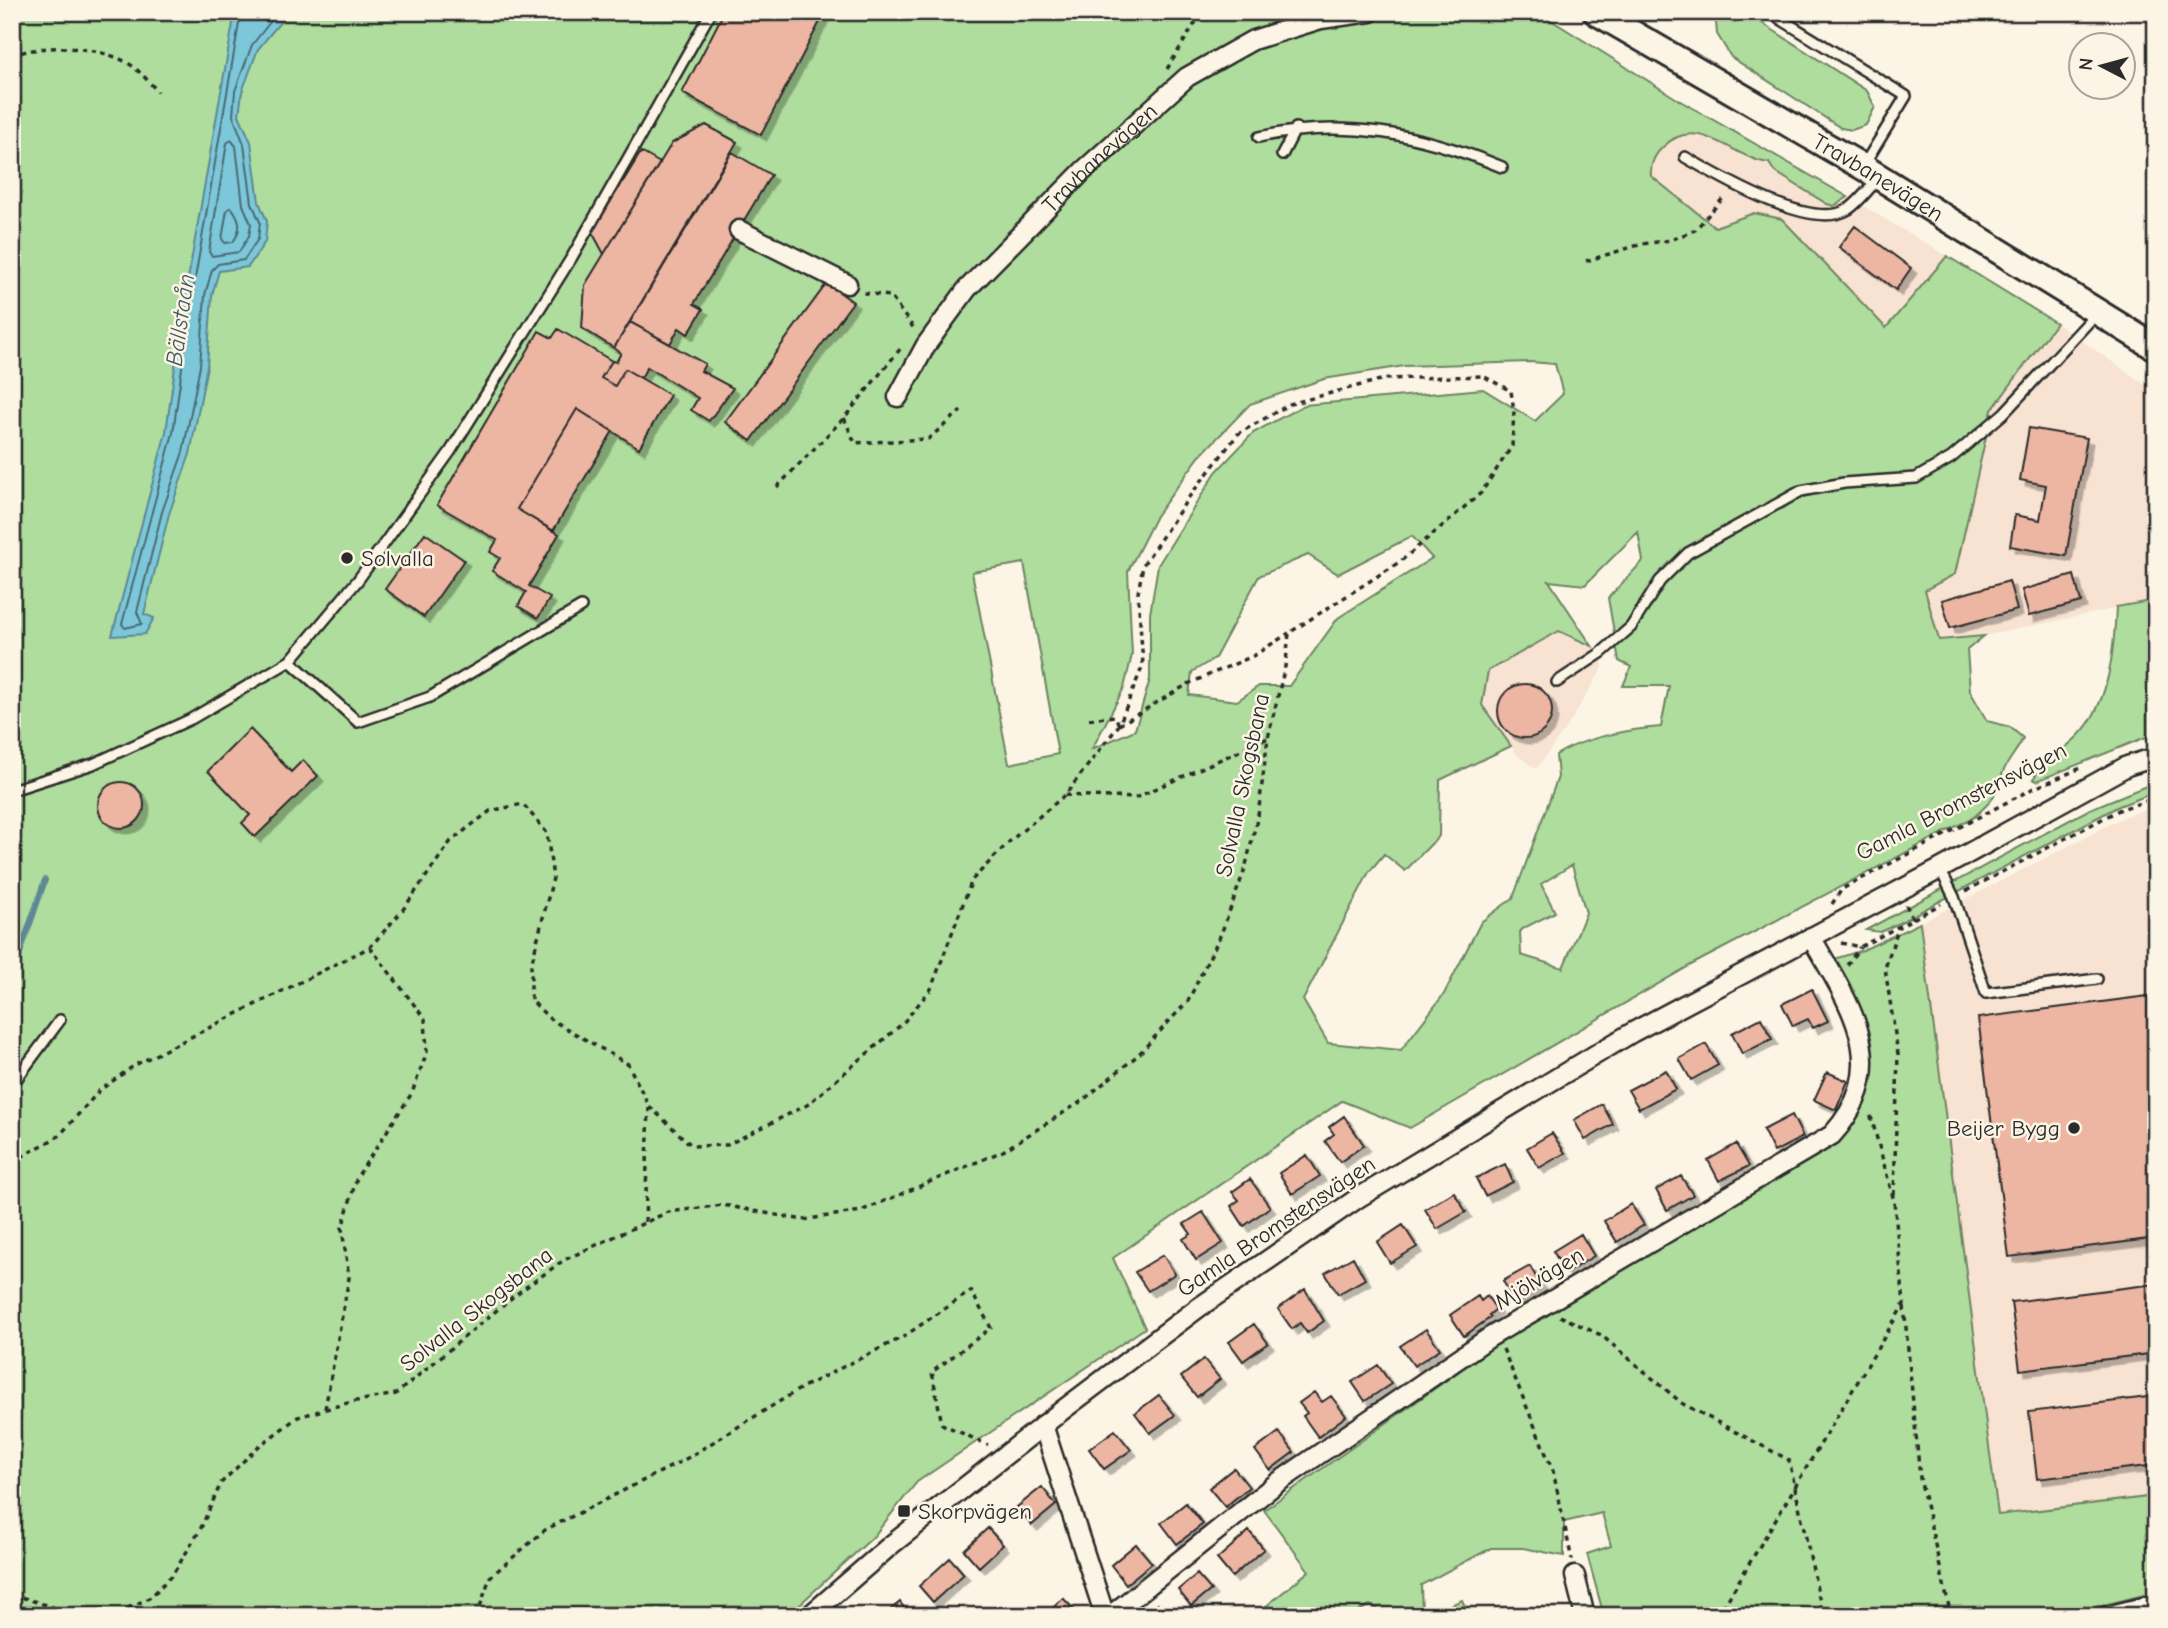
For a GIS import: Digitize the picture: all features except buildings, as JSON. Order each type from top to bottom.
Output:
[{"type":"street","name":"Travbanevägen","points":[[898,397],[926,345],[967,289],[1083,171],[1187,77],[1252,40],[1321,19],[1370,12]]},
{"type":"street","name":"Travbanevägen","points":[[1596,12],[1871,172],[2156,348]]},
{"type":"street","points":[[739,230],[847,284]]},
{"type":"street","points":[[2096,313],[2156,333]]},
{"type":"street","name":"Gamla Bromstensvägen","points":[[809,1616],[891,1545],[1006,1453],[1198,1308],[1369,1191],[1557,1075],[2127,766],[2156,757]]},
{"type":"street","name":"Mjölvägen","points":[[1108,1616],[1299,1466],[1496,1333],[1822,1143],[1843,1123],[1858,1094],[1864,1063],[1860,1031],[1849,1004],[1811,937]]},
{"type":"street","points":[[1043,1425],[1108,1616]]},
{"type":"street","points":[[1575,1576],[1585,1616]]},
{"type":"street","points":[[2108,1616],[2156,1604]]},
{"type":"lane","points":[[12,790],[93,764],[191,719],[290,661],[358,580],[450,452],[572,257],[711,12]]},
{"type":"lane","points":[[1685,157],[1734,186],[1805,212],[1826,214],[1846,210],[1871,172],[1906,96],[1769,12]]},
{"type":"lane","points":[[1282,155],[1296,128]]},
{"type":"lane","points":[[1259,136],[1296,128],[1353,130],[1414,137],[1448,144],[1502,167]]},
{"type":"lane","points":[[1557,682],[1601,653],[1631,627],[1660,580],[1688,553],[1801,491],[1844,483],[1916,478],[1951,458],[2004,413],[2096,313]]},
{"type":"lane","points":[[290,661],[358,722],[430,697],[581,607]]},
{"type":"lane","points":[[1940,869],[1954,897],[1986,993],[2097,979]]},
{"type":"lane","points":[[12,1085],[60,1020]]},
{"type":"path","points":[[12,56],[24,51],[61,46],[97,53],[134,66],[158,92]]},
{"type":"path","points":[[1586,261],[1642,244],[1671,240],[1695,230],[1734,186]]},
{"type":"path","points":[[847,284],[858,292],[890,296],[926,345]]},
{"type":"path","points":[[12,376],[12,398]]},
{"type":"path","name":"Solvalla Skogsbana","points":[[12,1162],[59,1136],[100,1090],[135,1065],[370,947],[402,911],[451,841],[490,811],[523,804],[547,834],[553,878],[531,965],[531,1000],[550,1019],[628,1064],[649,1106],[692,1146],[727,1145],[807,1105],[903,1023],[931,989],[972,880],[1009,842],[1065,796],[1119,725],[1143,665],[1138,593],[1143,565],[1189,497],[1238,435],[1290,404],[1384,379],[1483,376],[1511,390],[1514,411],[1512,446],[1481,492],[1401,561],[1253,656],[1190,682],[1119,725]]},
{"type":"path","points":[[776,487],[844,418],[855,443],[928,439],[961,411]]},
{"type":"path","name":"Solvalla Skogsbana","points":[[12,1594],[73,1614],[116,1614],[151,1598],[173,1574],[193,1541],[221,1483],[259,1446],[298,1417],[396,1394],[515,1295],[565,1260],[668,1212],[723,1205],[803,1220],[862,1211],[1003,1151],[1082,1101],[1138,1055],[1188,1001],[1221,934],[1245,869],[1258,815],[1268,738],[1286,662],[1289,633]]},
{"type":"path","points":[[1090,719],[1115,716],[1119,725]]},
{"type":"path","points":[[1065,796],[1135,797],[1268,738]]},
{"type":"path","name":"Gamla Bromstensvägen","points":[[1829,908],[1842,888],[2029,790],[2093,763]]},
{"type":"path","points":[[1811,937],[1860,947],[2121,809],[2156,798]]},
{"type":"path","points":[[1899,926],[1885,968],[1898,1055],[1894,1201],[1920,1478],[1951,1616]]},
{"type":"path","points":[[325,1409],[349,1278],[342,1228],[358,1177],[412,1093],[427,1052],[425,1019],[370,947]]},
{"type":"path","points":[[1858,1094],[1866,1096],[1894,1201]]},
{"type":"path","points":[[645,1223],[649,1106]]},
{"type":"path","points":[[477,1616],[490,1577],[545,1530],[684,1460],[803,1387],[903,1337],[971,1291],[991,1328],[932,1372],[942,1424],[1006,1453]]},
{"type":"path","points":[[1718,1616],[1904,1304]]},
{"type":"path","points":[[1539,1307],[1601,1335],[1683,1404],[1790,1461],[1823,1616]]},
{"type":"path","points":[[1496,1333],[1553,1471],[1575,1576]]},
{"type":"shaded area","points":[[1693,133],[1770,163],[1827,204],[1835,205],[1848,197],[1947,256],[1886,328],[1782,219],[1754,213],[1715,227],[1651,176],[1650,165],[1667,142]]},
{"type":"shaded area","points":[[2056,323],[2156,392],[2156,600],[1984,636],[1939,640],[1924,590],[1955,574],[1992,410]]},
{"type":"shaded area","points":[[1559,631],[1597,648],[1601,653],[1603,667],[1567,727],[1536,769],[1518,756],[1482,705],[1488,671]]},
{"type":"shaded area","points":[[2156,807],[2156,1496],[1998,1515],[1920,923],[2126,816]]},
{"type":"green space","points":[[12,12],[1538,12],[1682,102],[1848,197],[1834,206],[1827,204],[1774,171],[1769,163],[1702,136],[1689,134],[1676,137],[1655,157],[1651,176],[1715,227],[1754,213],[1782,219],[1886,328],[1947,256],[2056,323],[1992,410],[1955,574],[1925,590],[1939,640],[1984,636],[1967,650],[1970,691],[1987,721],[2010,727],[2023,738],[1987,805],[1974,817],[1691,965],[1410,1128],[1342,1101],[1113,1258],[1145,1328],[917,1482],[873,1537],[787,1616],[12,1616]],"holes":[[[1530,362],[1555,364],[1563,394],[1535,421],[1483,389],[1304,405],[1253,433],[1216,472],[1158,565],[1150,614],[1150,679],[1135,730],[1092,749],[1124,688],[1132,655],[1128,571],[1156,516],[1199,457],[1250,404],[1324,379],[1404,366]],[[1638,532],[1643,561],[1608,598],[1619,661],[1631,667],[1623,686],[1669,686],[1661,727],[1607,735],[1556,755],[1558,777],[1513,898],[1481,922],[1444,994],[1401,1050],[1328,1043],[1303,1000],[1369,872],[1384,854],[1405,871],[1439,836],[1440,780],[1511,746],[1482,705],[1488,671],[1559,631],[1592,646],[1549,581],[1585,585]],[[1412,536],[1432,558],[1338,618],[1289,686],[1259,686],[1237,701],[1189,695],[1192,672],[1215,658],[1259,576],[1308,555],[1338,574]],[[1024,563],[1058,754],[1009,764],[972,572]],[[1572,865],[1586,913],[1563,968],[1521,955],[1520,930],[1555,912],[1541,884]]]},
{"type":"green space","points":[[1715,12],[1745,12],[1867,91],[1875,107],[1866,125],[1852,130],[1841,128],[1731,57],[1717,34]]},
{"type":"green space","points":[[2156,600],[2156,733],[2037,781],[2033,779],[2043,766],[2079,735],[2098,707],[2112,658],[2116,607]]},
{"type":"green space","points":[[2156,782],[2156,792],[2119,806],[1897,924],[1880,932],[1866,930],[2090,809]]},
{"type":"green space","points":[[1920,923],[1998,1515],[2156,1496],[2156,1592],[2059,1616],[1604,1616],[1587,1554],[1611,1546],[1602,1513],[1564,1522],[1564,1556],[1523,1548],[1491,1548],[1421,1585],[1422,1616],[1389,1616],[1370,1605],[1350,1616],[1254,1616],[1309,1571],[1264,1510],[1520,1328],[1833,1146],[1857,1117],[1867,1097],[1871,1076],[1871,1056],[1861,1016],[1834,959],[1863,950]]},
{"type":"green space","points":[[1462,1600],[1469,1616],[1425,1616]]},
{"type":"water","points":[[235,12],[292,12],[286,15],[258,49],[242,92],[239,115],[251,142],[259,202],[267,221],[265,242],[248,267],[219,271],[212,295],[207,366],[190,454],[169,514],[144,614],[154,618],[145,634],[112,636],[166,432],[184,302]]},
{"type":"waterway","name":"Bällstaån","points":[[12,976],[45,880]]},
{"type":"place","name":"Solvalla","points":[[347,558]]},
{"type":"place","name":"Beijer Bygg","points":[[2074,1128]]},
{"type":"place","name":"Skorpvägen","points":[[904,1511]]}]
